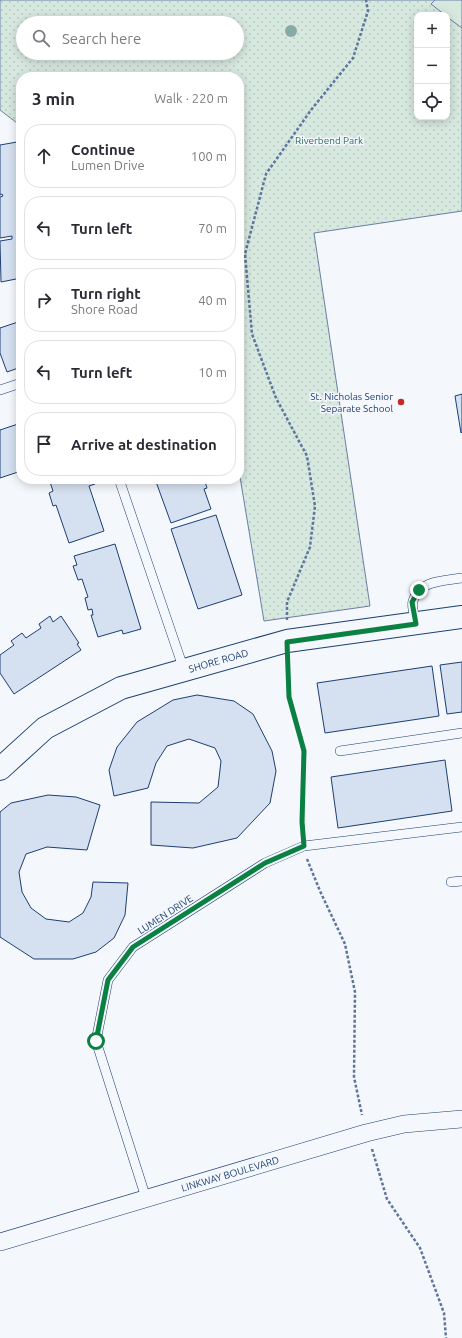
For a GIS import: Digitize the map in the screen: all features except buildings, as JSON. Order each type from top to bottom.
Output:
[{"type":"street","name":"SHORE ROAD","points":[[0,769],[45,728],[121,688],[287,642],[462,617]]},
{"type":"street","name":"LINKWAY BOULEVARD","points":[[0,1242],[366,1133],[404,1124],[462,1119]]},
{"type":"lane","points":[[0,390],[16,385]]},
{"type":"lane","points":[[121,484],[184,670]]},
{"type":"lane","points":[[416,624],[412,602],[419,590],[430,583],[462,578]]},
{"type":"lane","points":[[340,751],[462,733]]},
{"type":"lane","name":"LUMEN DRIVE","points":[[146,1198],[96,1041],[108,980],[133,947],[265,863],[304,846],[462,827]]},
{"type":"lane","points":[[450,882],[462,881]]},
{"type":"path","points":[[366,0],[368,11],[353,58],[311,110],[266,174],[245,254],[252,334],[276,398],[307,456],[315,506],[310,548],[287,602],[289,697],[304,751],[302,822],[304,851],[320,891],[345,944],[355,992],[354,1077],[366,1133],[387,1199],[420,1248],[444,1313],[446,1338]]},
{"type":"green space","name":"Riverbend Park","points":[[0,0],[462,0],[462,211],[314,233],[370,606],[264,621],[241,484],[244,484],[244,72],[16,72],[16,122],[0,110]]},
{"type":"green space","points":[[435,0],[462,0],[462,28],[450,19],[450,12],[441,12],[431,4]]},
{"type":"place","name":"St. Nicholas Senior Separate School","points":[[401,402]]},
{"type":"route","points":[[96,1041],[108,980],[133,947],[265,863],[304,846],[302,822],[304,751],[289,697],[287,642],[416,624],[412,602],[419,590]]}]
